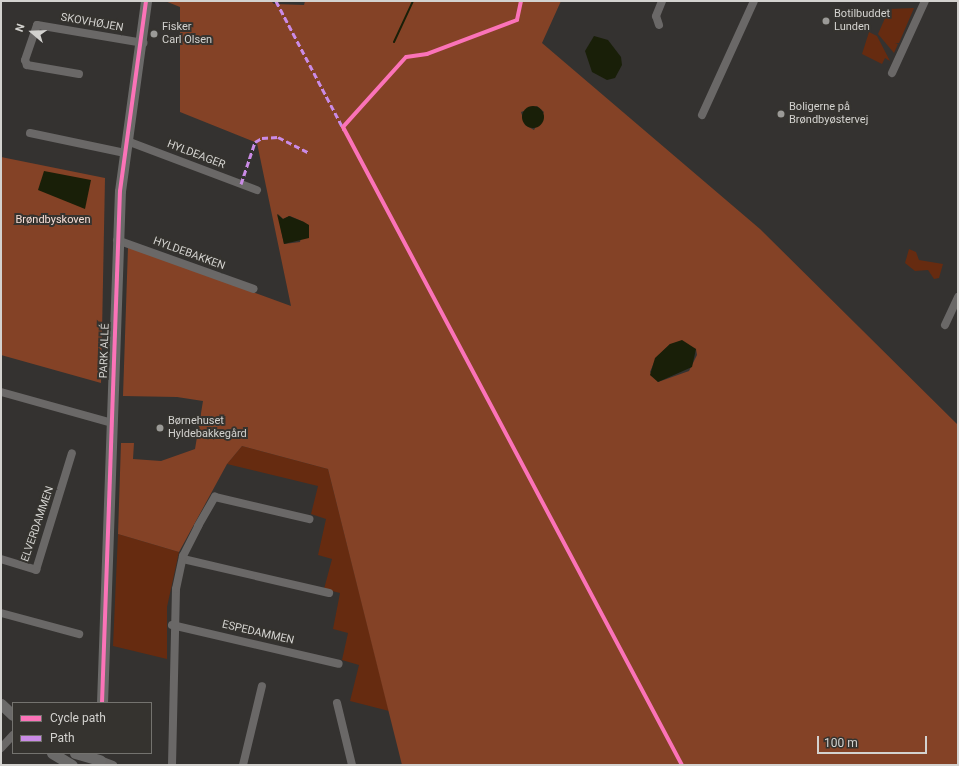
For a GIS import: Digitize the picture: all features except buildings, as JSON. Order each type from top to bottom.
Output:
[{"type":"street","name":"PARK ALLÉ","points":[[102,702],[118,240],[125,153],[143,43],[146,1]]},
{"type":"street","points":[[659,25],[656,16],[662,1]]},
{"type":"street","points":[[702,116],[754,1]]},
{"type":"street","points":[[892,74],[925,1]]},
{"type":"street","name":"SKOVHØJEN","points":[[79,74],[27,65],[25,60],[37,25],[143,43]]},
{"type":"street","points":[[30,133],[125,153]]},
{"type":"street","name":"HYLDEAGER","points":[[127,141],[257,190]]},
{"type":"street","name":"HYLDEBAKKEN","points":[[118,240],[254,289]]},
{"type":"street","points":[[945,324],[958,297]]},
{"type":"street","points":[[1,392],[112,423]]},
{"type":"street","name":"ELVERDAMMEN","points":[[1,559],[36,570],[72,453]]},
{"type":"street","points":[[172,765],[172,625],[183,559],[215,497],[309,519]]},
{"type":"street","points":[[183,559],[330,593]]},
{"type":"street","points":[[1,613],[78,634]]},
{"type":"street","name":"ESPEDAMMEN","points":[[172,625],[339,664]]},
{"type":"street","points":[[243,765],[262,686]]},
{"type":"street","points":[[337,703],[352,765]]},
{"type":"street","points":[[1,704],[12,714]]},
{"type":"street","points":[[1,748],[12,736]]},
{"type":"street","points":[[54,754],[72,765]]},
{"type":"street","points":[[79,754],[100,759],[113,765]]},
{"type":"shaded area","points":[[914,8],[899,43],[895,43],[898,44],[894,53],[878,34],[889,9]]},
{"type":"shaded area","points":[[869,32],[877,36],[890,61],[885,58],[882,64],[862,54]]},
{"type":"shaded area","points":[[594,36],[608,40],[621,57],[622,65],[615,78],[607,80],[592,72],[585,51]]},
{"type":"shaded area","points":[[533,106],[541,109],[544,117],[541,125],[533,128],[525,125],[522,117],[525,109]]},
{"type":"shaded area","points":[[44,171],[91,180],[85,209],[38,190]]},
{"type":"shaded area","points":[[277,214],[283,219],[289,216],[309,225],[309,238],[284,244]]},
{"type":"shaded area","points":[[909,249],[916,252],[919,260],[943,264],[939,278],[934,279],[928,270],[915,271],[905,263]]},
{"type":"shaded area","points":[[682,340],[696,349],[692,367],[658,382],[650,375],[655,358],[670,344]]},
{"type":"shaded area","points":[[242,446],[328,469],[389,711],[350,701],[359,665],[342,660],[348,633],[333,629],[340,593],[324,589],[332,559],[318,555],[326,519],[311,514],[318,486],[227,464]]},
{"type":"shaded area","points":[[118,534],[179,552],[167,607],[167,659],[113,646]]},
{"type":"green space","points":[[165,1],[271,1],[274,4],[304,5],[305,1],[561,1],[542,43],[760,229],[958,425],[958,765],[402,765],[328,469],[242,446],[227,464],[179,552],[118,534],[121,443],[134,443],[133,459],[161,461],[195,449],[203,401],[177,397],[123,396],[128,247],[291,306],[257,143],[180,112],[180,7]],"holes":[[[537,106],[544,112],[534,130],[525,125],[521,112]],[[278,214],[283,219],[290,216],[304,222],[300,242],[284,244]],[[670,344],[696,349],[697,355],[689,371],[658,382],[650,372],[656,358]]]},
{"type":"green space","name":"Brøndbyskoven","points":[[1,157],[105,178],[101,383],[1,355]]},
{"type":"waterway","points":[[394,42],[413,1]]},
{"type":"marked path","points":[[276,1],[344,130]]},
{"type":"marked path","points":[[241,184],[255,142],[262,138],[278,137],[309,153]]},
{"type":"cycle path","points":[[102,702],[120,191],[146,1]]},
{"type":"cycle path","points":[[521,1],[517,20],[427,54],[406,57],[343,127],[682,765]]},
{"type":"place","name":"Botilbuddet Lunden","points":[[826,21]]},
{"type":"place","name":"Fisker Carl Olsen","points":[[154,34]]},
{"type":"place","name":"Boligerne på Brøndbyøstervej","points":[[781,114]]},
{"type":"place","name":"Børnehuset Hyldebakkegård","points":[[160,428]]}]
